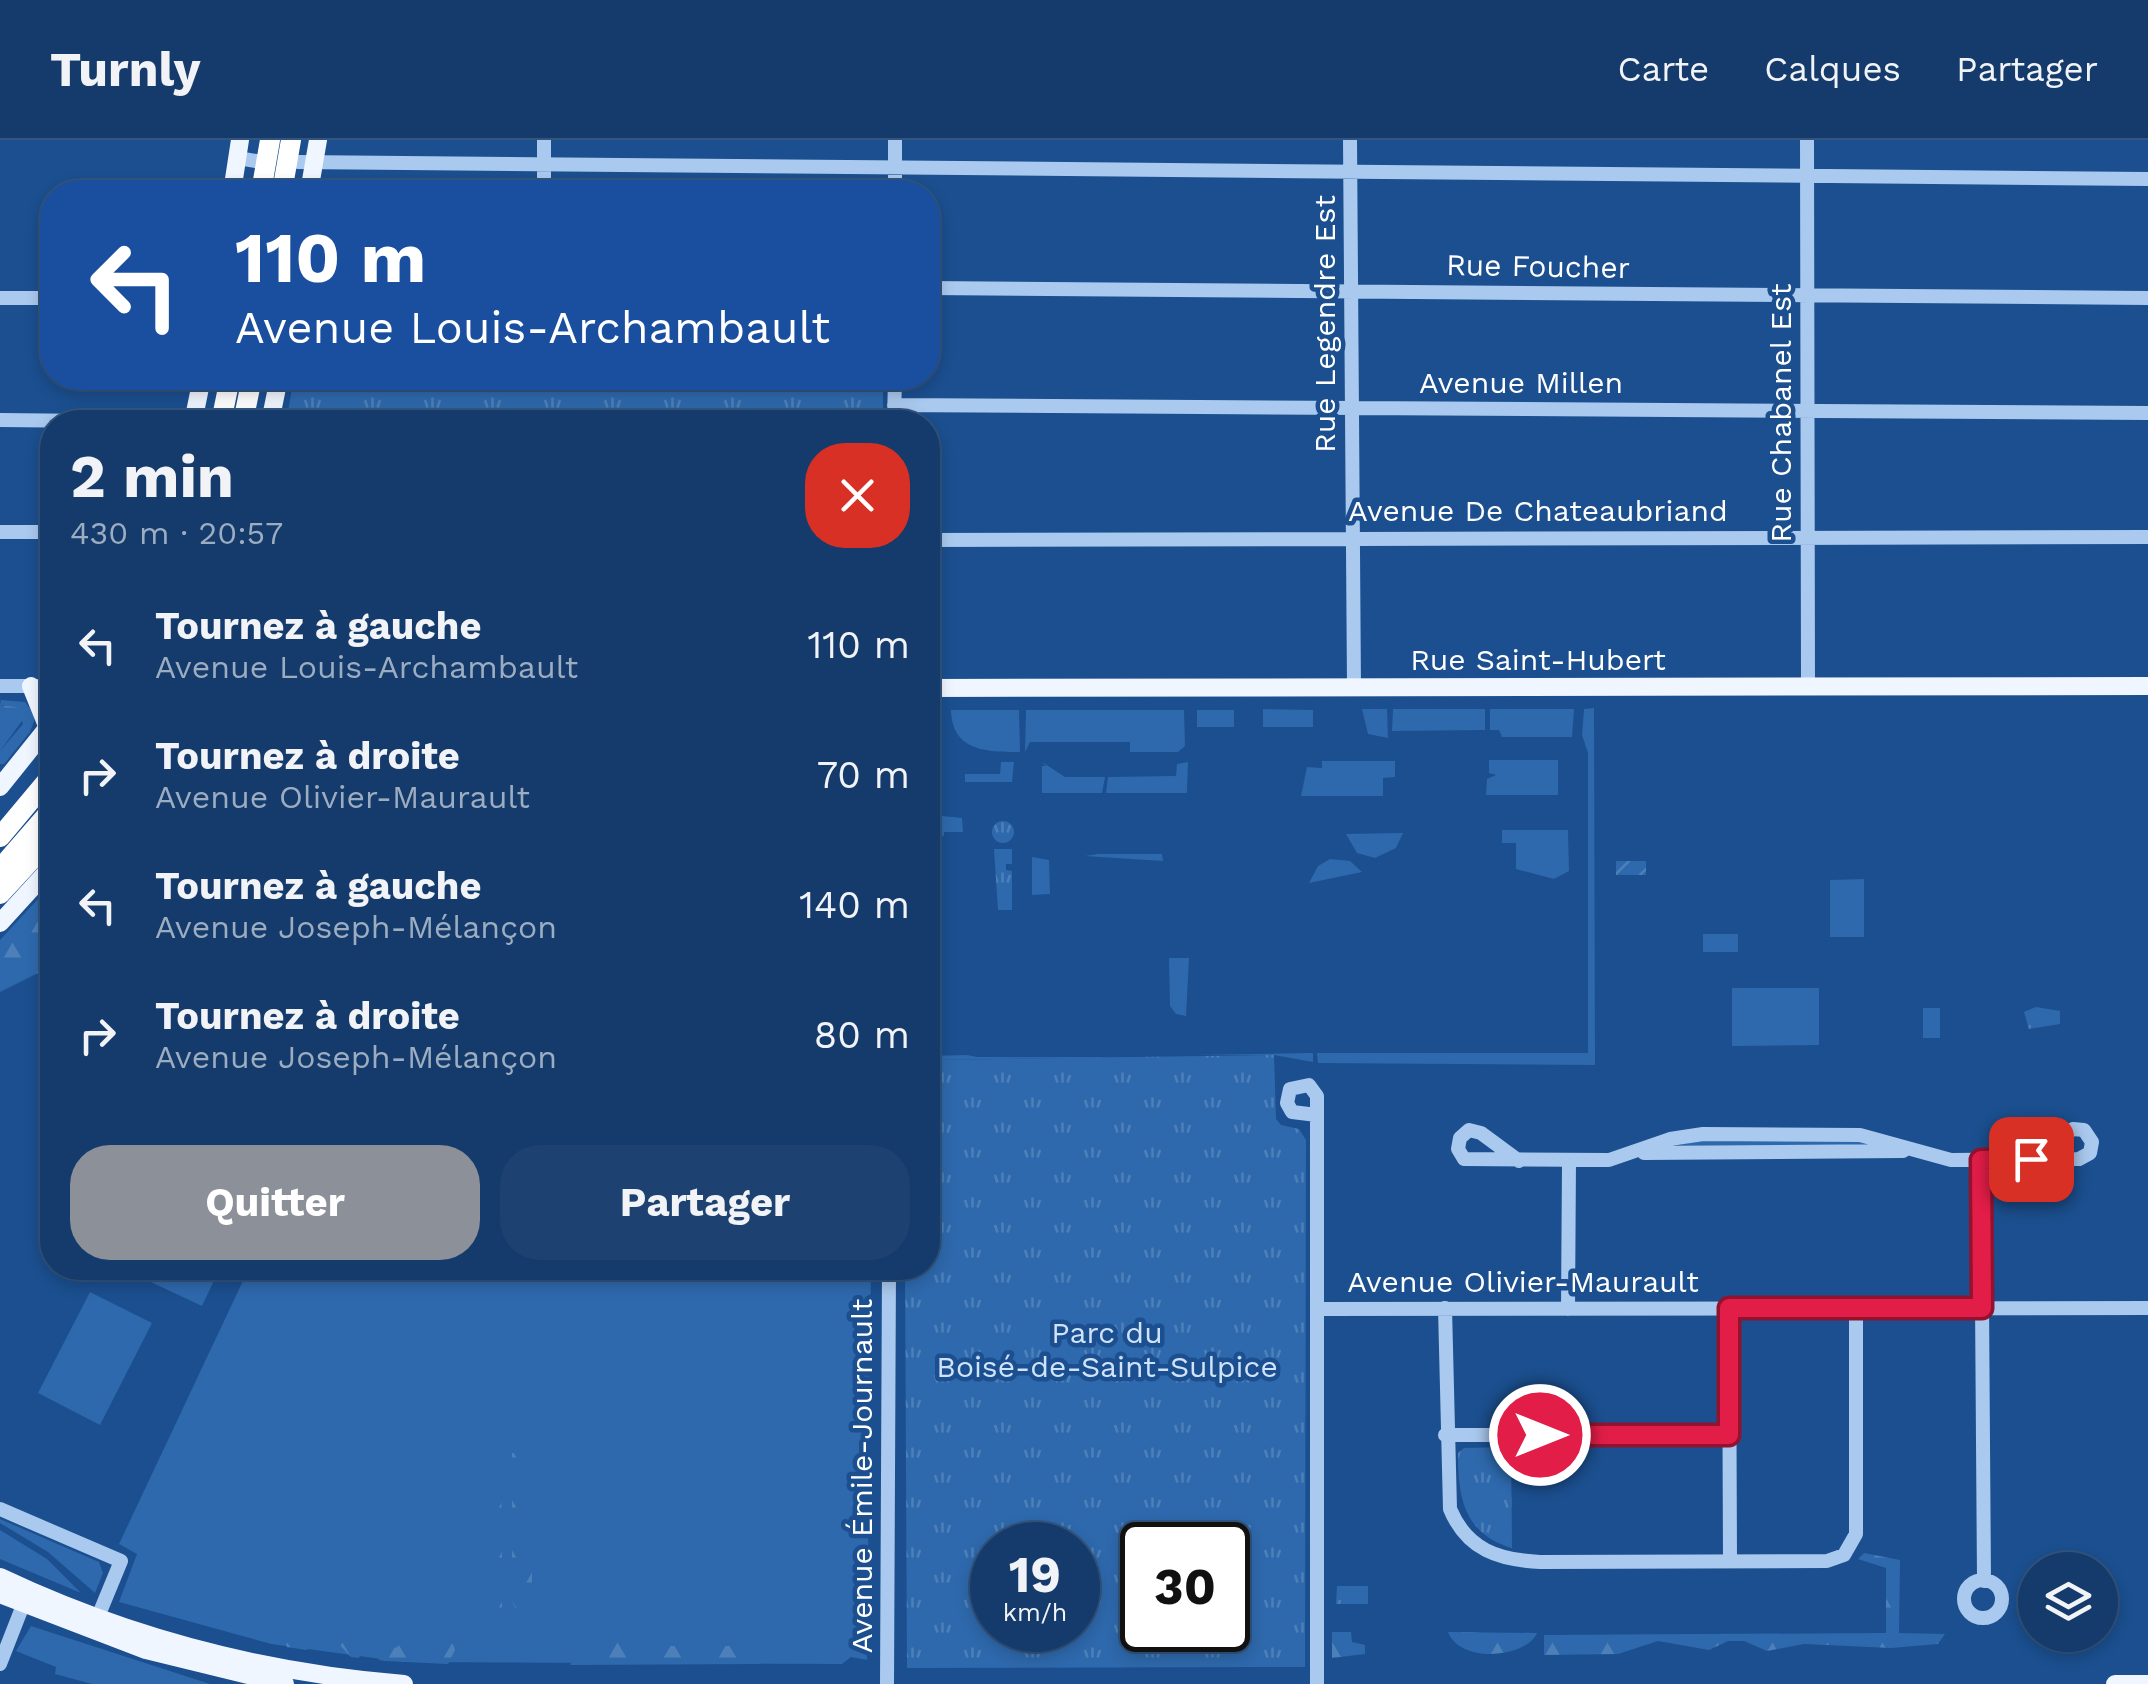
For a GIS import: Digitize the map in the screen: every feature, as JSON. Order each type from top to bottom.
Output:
[{"type":"highway","points":[[263,180],[270,140]]},
{"type":"highway","points":[[284,180],[291,140]]},
{"type":"highway","points":[[0,820],[40,787]]},
{"type":"highway","points":[[0,838],[40,790]]},
{"type":"highway","points":[[0,869],[40,823]]},
{"type":"highway","points":[[0,894],[40,847]]},
{"type":"main road","points":[[308,180],[306,163],[318,140]]},
{"type":"main road","points":[[236,180],[245,153]]},
{"type":"main road","points":[[31,686],[40,704]]},
{"type":"main road","name":"Rue Saint-Hubert","points":[[940,688],[2148,686]]},
{"type":"main road","points":[[0,787],[40,737]]},
{"type":"main road","points":[[0,923],[40,879]]},
{"type":"main road","points":[[0,1577],[26,1597],[182,1661],[285,1684]]},
{"type":"main road","points":[[0,1594],[26,1597]]},
{"type":"main road","points":[[95,1625],[254,1663],[404,1684]]},
{"type":"main road","points":[[2115,1684],[2148,1684]]},
{"type":"street","points":[[544,140],[544,180]]},
{"type":"street","points":[[894,180],[895,140]]},
{"type":"street","name":"Rue Legendre Est","points":[[1350,140],[1354,688]]},
{"type":"street","name":"Rue Chabanel Est","points":[[1807,140],[1808,686]]},
{"type":"street","points":[[306,163],[2148,180]]},
{"type":"street","name":"Rue Foucher","points":[[940,288],[2148,298]]},
{"type":"street","points":[[0,298],[40,298]]},
{"type":"street","points":[[894,410],[895,390]]},
{"type":"street","name":"Avenue Millen","points":[[894,405],[2148,413]]},
{"type":"street","points":[[0,420],[40,420]]},
{"type":"street","points":[[0,532],[40,532]]},
{"type":"street","name":"Avenue De Chateaubriand","points":[[940,540],[2148,537]]},
{"type":"street","points":[[0,686],[40,686]]},
{"type":"street","points":[[1317,1684],[1318,1114]]},
{"type":"street","points":[[1519,1161],[1609,1160],[1639,1153],[1905,1150],[1940,1159],[2031,1159]]},
{"type":"street","points":[[1981,1160],[1984,1581]]},
{"type":"street","points":[[1568,1308],[1569,1161]]},
{"type":"street","name":"Avenue Émile-Journault","points":[[887,1684],[889,1280]]},
{"type":"street","points":[[1445,1308],[1445,1435],[1450,1509],[1468,1538],[1493,1555],[1540,1562],[1832,1560],[1853,1545],[1856,1309]]},
{"type":"street","points":[[1729,1308],[1730,1560]]},
{"type":"street","name":"Avenue Olivier-Maurault","points":[[1318,1309],[2148,1308]]},
{"type":"street","points":[[1445,1435],[1729,1435]]},
{"type":"street","points":[[0,1510],[120,1561],[95,1625]]},
{"type":"street","points":[[0,1664],[26,1597]]},
{"type":"green space","points":[[292,390],[883,390],[883,410],[288,410]]},
{"type":"green space","points":[[1,700],[25,702],[36,716],[30,732],[4,764],[0,764],[0,751],[23,724],[17,707],[0,705]]},
{"type":"green space","points":[[0,705],[17,707],[24,718],[0,751]]},
{"type":"green space","points":[[1594,708],[1595,1065],[1318,1063],[1317,1053],[1588,1053],[1588,753],[1582,735],[1584,709]]},
{"type":"green space","points":[[1263,709],[1313,710],[1313,727],[1263,727]]},
{"type":"green space","points":[[1362,709],[1387,709],[1388,738],[1368,734]]},
{"type":"green space","points":[[1393,709],[1485,709],[1485,730],[1392,731]]},
{"type":"green space","points":[[1490,709],[1574,709],[1572,737],[1502,737],[1499,730],[1490,730]]},
{"type":"green space","points":[[951,710],[1019,710],[1020,752],[984,750],[965,742],[953,724]]},
{"type":"green space","points":[[1026,710],[1184,710],[1185,746],[1178,752],[1130,752],[1130,742],[1030,742],[1025,752]]},
{"type":"green space","points":[[1197,710],[1234,710],[1234,727],[1197,727]]},
{"type":"green space","points":[[1489,760],[1558,760],[1558,795],[1486,795],[1487,779],[1496,775],[1489,773]]},
{"type":"green space","points":[[1322,761],[1395,761],[1395,777],[1383,778],[1383,796],[1301,796],[1307,767],[1322,768]]},
{"type":"green space","points":[[1001,762],[1014,762],[1012,782],[965,782],[965,774],[1000,774]]},
{"type":"green space","points":[[1042,762],[1065,777],[1105,777],[1102,793],[1042,793],[1042,766],[1046,766]]},
{"type":"green space","points":[[1188,762],[1187,793],[1106,793],[1108,777],[1176,776],[1177,764]]},
{"type":"green space","points":[[940,816],[962,818],[963,832],[944,832],[944,837]]},
{"type":"green space","points":[[1003,821],[1011,824],[1011,840],[1003,843],[995,840],[992,832],[995,824]]},
{"type":"green space","points":[[1502,830],[1568,830],[1569,871],[1554,879],[1516,869],[1516,843],[1502,843]]},
{"type":"green space","points":[[1403,833],[1396,848],[1375,858],[1357,853],[1346,834]]},
{"type":"green space","points":[[994,849],[1012,849],[1012,864],[1006,864],[1006,870],[1012,871],[1012,910],[998,910]]},
{"type":"green space","points":[[1162,854],[1163,861],[1085,856]]},
{"type":"green space","points":[[1032,857],[1049,860],[1050,894],[1032,895]]},
{"type":"green space","points":[[1330,859],[1350,861],[1362,872],[1309,883],[1318,866]]},
{"type":"green space","points":[[1616,861],[1646,861],[1646,875],[1616,875]]},
{"type":"green space","points":[[1864,879],[1864,937],[1830,937],[1830,880]]},
{"type":"green space","points":[[40,897],[40,972],[0,992],[0,940]]},
{"type":"green space","points":[[1703,934],[1738,934],[1738,952],[1703,952]]},
{"type":"green space","points":[[1169,958],[1189,958],[1186,1016],[1176,1014],[1170,1006]]},
{"type":"green space","points":[[1732,988],[1819,988],[1819,1045],[1732,1046]]},
{"type":"green space","points":[[2036,1007],[2060,1011],[2060,1024],[2029,1029],[2024,1012]]},
{"type":"green space","points":[[1923,1008],[1940,1008],[1940,1038],[1923,1038]]},
{"type":"green space","points":[[1313,1053],[1313,1062],[1274,1055],[1191,1055]]},
{"type":"green space","name":"Parc du Boisé-de-Saint-Sulpice","points":[[1274,1055],[1276,1119],[1281,1125],[1299,1129],[1306,1140],[1305,1667],[907,1668],[905,1280],[940,1280],[940,1060]]},
{"type":"green space","points":[[940,1056],[978,1057],[1154,1057],[940,1060]]},
{"type":"green space","points":[[1704,1140],[1856,1140],[1877,1146],[1675,1146]]},
{"type":"green space","points":[[147,1280],[214,1280],[202,1306]]},
{"type":"green space","points":[[243,1280],[871,1280],[867,1660],[851,1657],[842,1664],[403,1662],[271,1644],[119,1602],[137,1554],[119,1544]]},
{"type":"green space","points":[[90,1292],[152,1323],[100,1425],[38,1393]]},
{"type":"green space","points":[[1511,1447],[1512,1548],[1483,1534],[1467,1512],[1458,1453],[1464,1448]]},
{"type":"green space","points":[[512,1453],[522,1453],[521,1564],[532,1572],[532,1608],[516,1610],[512,1599]]},
{"type":"green space","points":[[489,1474],[501,1474],[502,1532],[489,1532]]},
{"type":"green space","points":[[0,1519],[99,1562],[103,1573],[95,1593],[48,1552],[0,1523]]},
{"type":"green space","points":[[0,1530],[47,1559],[81,1593],[0,1559]]},
{"type":"green space","points":[[489,1537],[502,1538],[502,1611],[489,1612]]},
{"type":"green space","points":[[1864,1553],[1900,1560],[1899,1633],[1945,1634],[1938,1644],[1891,1648],[1804,1644],[1767,1651],[1744,1641],[1728,1641],[1709,1650],[1658,1641],[1618,1654],[1544,1655],[1544,1635],[1886,1633],[1886,1568],[1858,1559]]},
{"type":"green space","points":[[1337,1586],[1368,1586],[1368,1604],[1336,1604]]},
{"type":"green space","points":[[31,1626],[210,1684],[92,1684],[55,1674],[56,1667],[16,1651]]},
{"type":"green space","points":[[281,1632],[385,1638],[396,1648],[405,1640],[453,1644],[455,1650],[448,1664],[385,1661],[379,1660],[372,1643],[364,1646],[359,1658],[351,1657],[335,1640],[306,1650],[287,1647]]},
{"type":"green space","points":[[1332,1632],[1351,1632],[1352,1642],[1365,1645],[1365,1654],[1332,1658]]},
{"type":"green space","points":[[1448,1632],[1537,1633],[1521,1648],[1494,1654],[1466,1649],[1455,1643]]},
{"type":"green space","points":[[617,1641],[630,1655],[651,1646],[760,1646],[760,1664],[570,1665],[581,1645]]},
{"type":"route","points":[[1540,1435],[1729,1435],[1729,1308],[1982,1308],[1981,1160],[2031,1159]]}]
